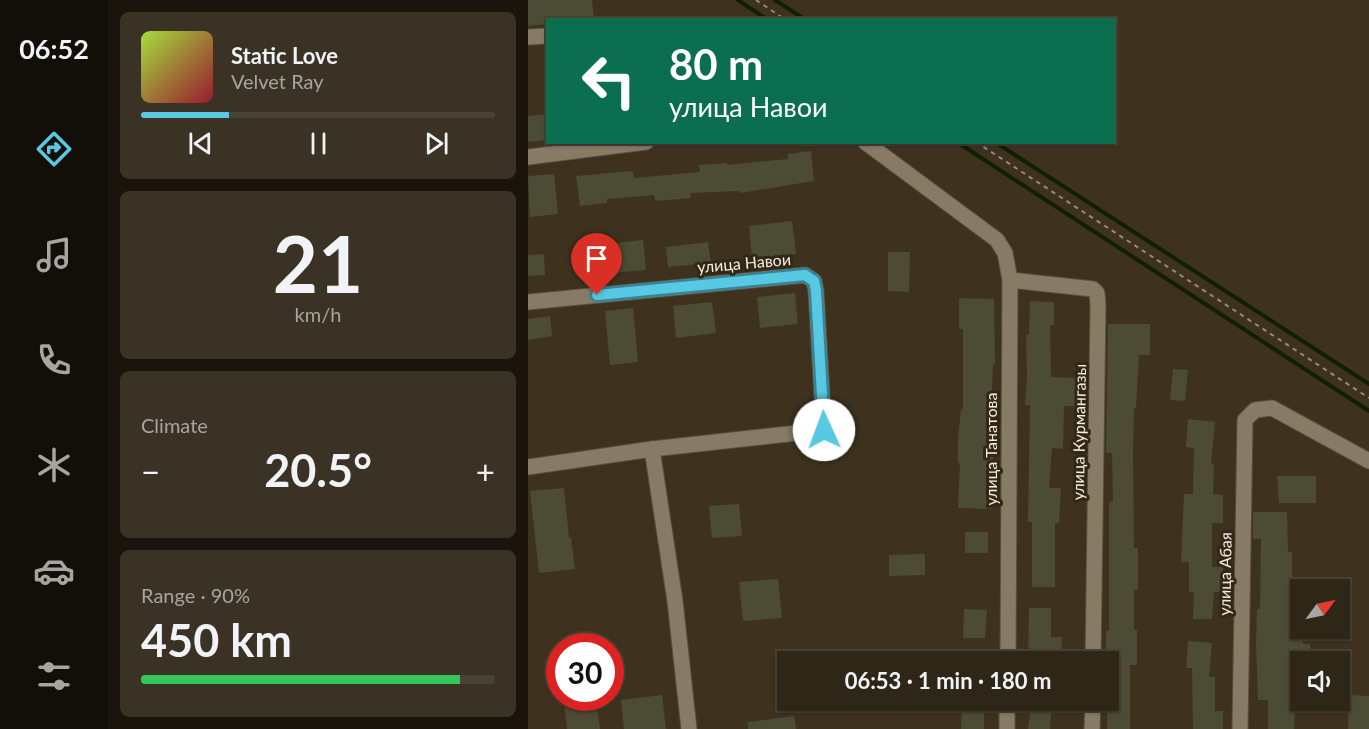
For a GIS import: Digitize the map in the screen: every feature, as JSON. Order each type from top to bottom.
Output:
[{"type":"street","points":[[528,37],[546,36]]},
{"type":"street","points":[[528,157],[630,144]]},
{"type":"street","name":"улица Танатова","points":[[868,144],[997,240],[1005,253],[1010,280],[1008,651]]},
{"type":"street","name":"улица Навои","points":[[528,302],[805,275],[814,281],[824,430],[652,449]]},
{"type":"street","name":"улица Курмангазы","points":[[1010,280],[1093,289],[1097,293],[1093,651]]},
{"type":"street","name":"улица Абая","points":[[1240,729],[1245,420],[1255,410],[1272,408],[1369,461]]},
{"type":"street","points":[[528,466],[652,449],[675,601],[689,729]]},
{"type":"street","points":[[1007,711],[1007,729]]},
{"type":"street","points":[[1092,729],[1093,711]]},
{"type":"path","points":[[756,0],[783,18]]},
{"type":"path","points":[[979,144],[1369,398]]},
{"type":"building","points":[[528,0],[592,0],[594,18],[546,18],[546,24],[528,26]]},
{"type":"building","points":[[546,114],[546,140],[528,142],[528,116]]},
{"type":"building","points":[[811,151],[814,181],[740,193],[739,191],[690,193],[691,198],[655,201],[654,195],[607,199],[607,203],[580,206],[576,176],[633,171],[634,178],[700,172],[699,165],[727,163],[727,165],[788,159],[788,154]]},
{"type":"building","points":[[554,174],[558,214],[530,217],[528,176]]},
{"type":"building","points":[[792,221],[796,254],[752,258],[749,226]]},
{"type":"building","points":[[643,240],[646,270],[585,275],[583,255],[607,253],[606,244]]},
{"type":"building","points":[[708,242],[711,263],[668,267],[666,247]]},
{"type":"building","points":[[888,252],[910,252],[909,292],[888,291]]},
{"type":"building","points":[[544,254],[545,275],[528,276],[528,255]]},
{"type":"building","points":[[795,293],[798,324],[760,328],[757,297]]},
{"type":"building","points":[[959,298],[994,299],[995,364],[993,364],[990,440],[993,440],[992,509],[958,508],[960,463],[958,463],[958,439],[961,409],[963,409],[963,329],[959,329]]},
{"type":"building","points":[[1030,301],[1054,302],[1054,325],[1050,325],[1051,377],[1077,378],[1076,406],[1064,406],[1063,449],[1052,448],[1049,488],[1061,488],[1059,523],[1055,523],[1055,587],[1032,587],[1032,522],[1028,522],[1030,405],[1025,405],[1026,335],[1029,335]]},
{"type":"building","points":[[712,302],[716,333],[676,338],[673,306]]},
{"type":"building","points":[[633,308],[638,362],[610,365],[605,311]]},
{"type":"building","points":[[550,316],[552,336],[528,340],[528,319]]},
{"type":"building","points":[[1108,324],[1150,324],[1150,355],[1139,355],[1136,408],[1134,408],[1134,548],[1138,548],[1138,590],[1134,590],[1137,665],[1130,665],[1130,729],[1107,729],[1107,711],[1119,711],[1119,651],[1106,651],[1106,631],[1109,631],[1109,502],[1113,502],[1112,453],[1106,453]]},
{"type":"building","points":[[1173,369],[1188,370],[1185,401],[1170,400]]},
{"type":"building","points":[[1188,419],[1215,422],[1211,464],[1214,464],[1213,494],[1223,495],[1223,523],[1212,523],[1212,567],[1223,567],[1223,592],[1214,592],[1212,619],[1193,619],[1194,592],[1189,592],[1189,562],[1181,562],[1184,494],[1193,494],[1194,448],[1186,447]]},
{"type":"building","points":[[1277,476],[1316,476],[1316,503],[1279,503]]},
{"type":"building","points":[[564,488],[575,569],[539,573],[530,491]]},
{"type":"building","points":[[739,504],[742,536],[712,538],[709,506]]},
{"type":"building","points":[[1253,512],[1287,512],[1288,552],[1292,552],[1290,639],[1303,639],[1303,644],[1310,644],[1310,651],[1290,651],[1290,711],[1295,711],[1294,729],[1268,729],[1268,700],[1258,700],[1256,643],[1257,609],[1260,609],[1261,539],[1253,539]]},
{"type":"building","points":[[965,532],[988,532],[988,553],[965,553]]},
{"type":"building","points":[[925,554],[925,575],[889,576],[889,555]]},
{"type":"building","points":[[778,579],[782,618],[743,621],[739,582]]},
{"type":"building","points":[[1029,608],[1051,608],[1051,637],[1062,637],[1061,651],[1028,651]]},
{"type":"building","points":[[964,609],[987,610],[985,638],[963,638]]},
{"type":"building","points":[[1188,641],[1212,643],[1209,677],[1215,677],[1215,711],[1223,711],[1223,729],[1193,729],[1192,668],[1186,668]]},
{"type":"building","points":[[662,695],[666,729],[624,729],[622,711],[624,711],[624,700]]},
{"type":"building","points":[[1350,695],[1369,696],[1369,729],[1348,729]]},
{"type":"building","points":[[565,711],[598,711],[600,729],[567,729]]},
{"type":"building","points":[[962,711],[984,711],[984,729],[961,729]]},
{"type":"building","points":[[1030,711],[1051,711],[1050,729],[1028,729]]},
{"type":"building","points":[[794,716],[796,729],[748,729],[748,722]]},
{"type":"waterway","points":[[738,0],[765,18]]},
{"type":"waterway","points":[[775,0],[803,18]]},
{"type":"waterway","points":[[960,144],[1369,411]]},
{"type":"waterway","points":[[998,144],[1369,384]]},
{"type":"route","points":[[597,295],[805,275],[814,281],[816,291],[824,430]]}]
